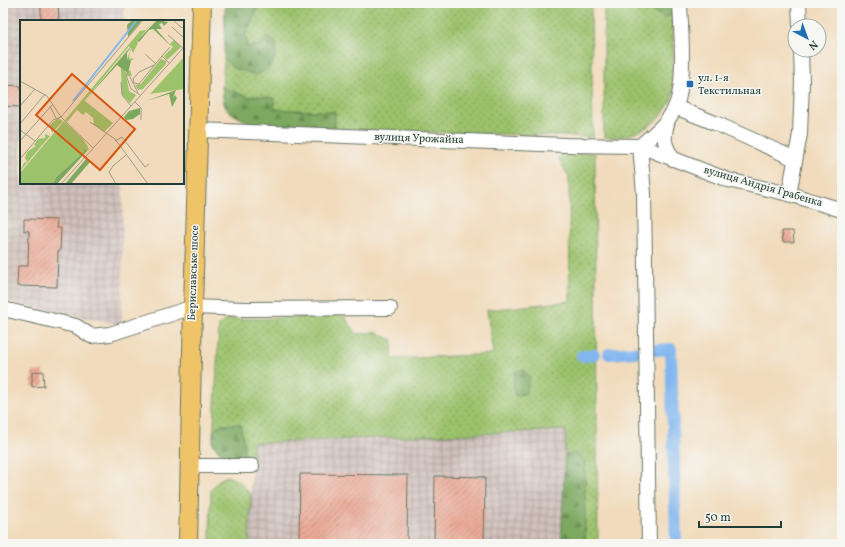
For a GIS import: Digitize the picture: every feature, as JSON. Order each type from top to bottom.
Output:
[{"type":"main road","name":"Бериславське шосе","points":[[188,544],[202,3]]},
{"type":"street","points":[[673,159],[664,142],[664,134],[668,120],[675,107],[680,92],[680,3]]},
{"type":"street","points":[[799,3],[800,18]]},
{"type":"street","points":[[789,194],[800,134],[801,58]]},
{"type":"street","points":[[675,107],[796,159]]},
{"type":"street","points":[[649,544],[644,194],[640,146],[668,120]]},
{"type":"street","name":"вулиця Урожайна","points":[[198,130],[550,144],[640,146]]},
{"type":"street","name":"вулиця Андрія Грабенка","points":[[640,146],[728,180],[789,194],[842,210]]},
{"type":"street","points":[[3,309],[76,326],[91,336],[110,334],[193,307],[244,309],[390,308]]},
{"type":"street","points":[[190,466],[252,466]]},
{"type":"shaded area","points":[[3,3],[124,3],[124,20],[20,20],[20,184],[123,184],[122,325],[3,301]]},
{"type":"shaded area","points":[[567,430],[561,544],[249,544],[253,443]]},
{"type":"green space","points":[[225,3],[256,3],[256,12],[245,36],[248,47],[259,45],[267,37],[276,43],[273,64],[256,75],[234,68],[224,59]]},
{"type":"green space","points":[[256,3],[591,3],[593,137],[335,129],[335,112],[274,109],[258,96],[248,97],[222,87],[224,59],[234,68],[259,45],[248,47],[245,36],[256,12]]},
{"type":"green space","points":[[604,3],[645,3],[648,7],[664,18],[673,14],[673,94],[663,113],[655,121],[646,128],[625,136],[604,137]]},
{"type":"green space","points":[[645,3],[673,3],[673,14],[664,18],[648,7]]},
{"type":"green space","points":[[222,87],[248,97],[258,96],[275,98],[274,109],[335,112],[335,129],[269,127],[244,120],[226,109],[223,100]]},
{"type":"green space","points":[[568,153],[595,153],[598,544],[585,544],[585,526],[577,453],[565,455],[566,430],[253,443],[253,460],[231,457],[222,453],[213,445],[219,325],[225,319],[298,317],[327,315],[341,312],[357,334],[375,332],[393,340],[392,359],[493,354],[487,310],[570,301],[569,177],[558,158]]},
{"type":"green space","points":[[523,369],[530,376],[526,393],[515,396],[513,388],[515,372]]},
{"type":"green space","points":[[240,424],[244,442],[244,459],[227,456],[213,445],[213,431],[220,425]]},
{"type":"green space","points":[[577,453],[585,461],[585,544],[561,544],[565,455]]},
{"type":"green space","points":[[227,476],[240,482],[251,495],[249,544],[210,544],[211,490],[219,480]]},
{"type":"building","points":[[41,3],[58,3],[59,20],[41,20]]},
{"type":"building","points":[[3,85],[20,86],[20,107],[3,106]]},
{"type":"building","points":[[24,219],[57,220],[56,228],[61,228],[60,251],[58,251],[57,287],[17,286],[18,266],[28,266],[29,231],[24,231]]},
{"type":"building","points":[[782,231],[793,231],[794,242],[783,242]]},
{"type":"building","points":[[43,371],[44,386],[32,387],[32,372]]},
{"type":"building","points":[[300,474],[408,475],[407,544],[299,544]]},
{"type":"building","points":[[435,476],[485,477],[484,544],[434,544]]},
{"type":"waterway","points":[[655,350],[671,349],[676,544]]},
{"type":"waterway","points":[[609,354],[636,352]]},
{"type":"waterway","points":[[582,356],[594,355]]},
{"type":"place","name":"ул. 1-я Текстильная","points":[[690,84]]}]
